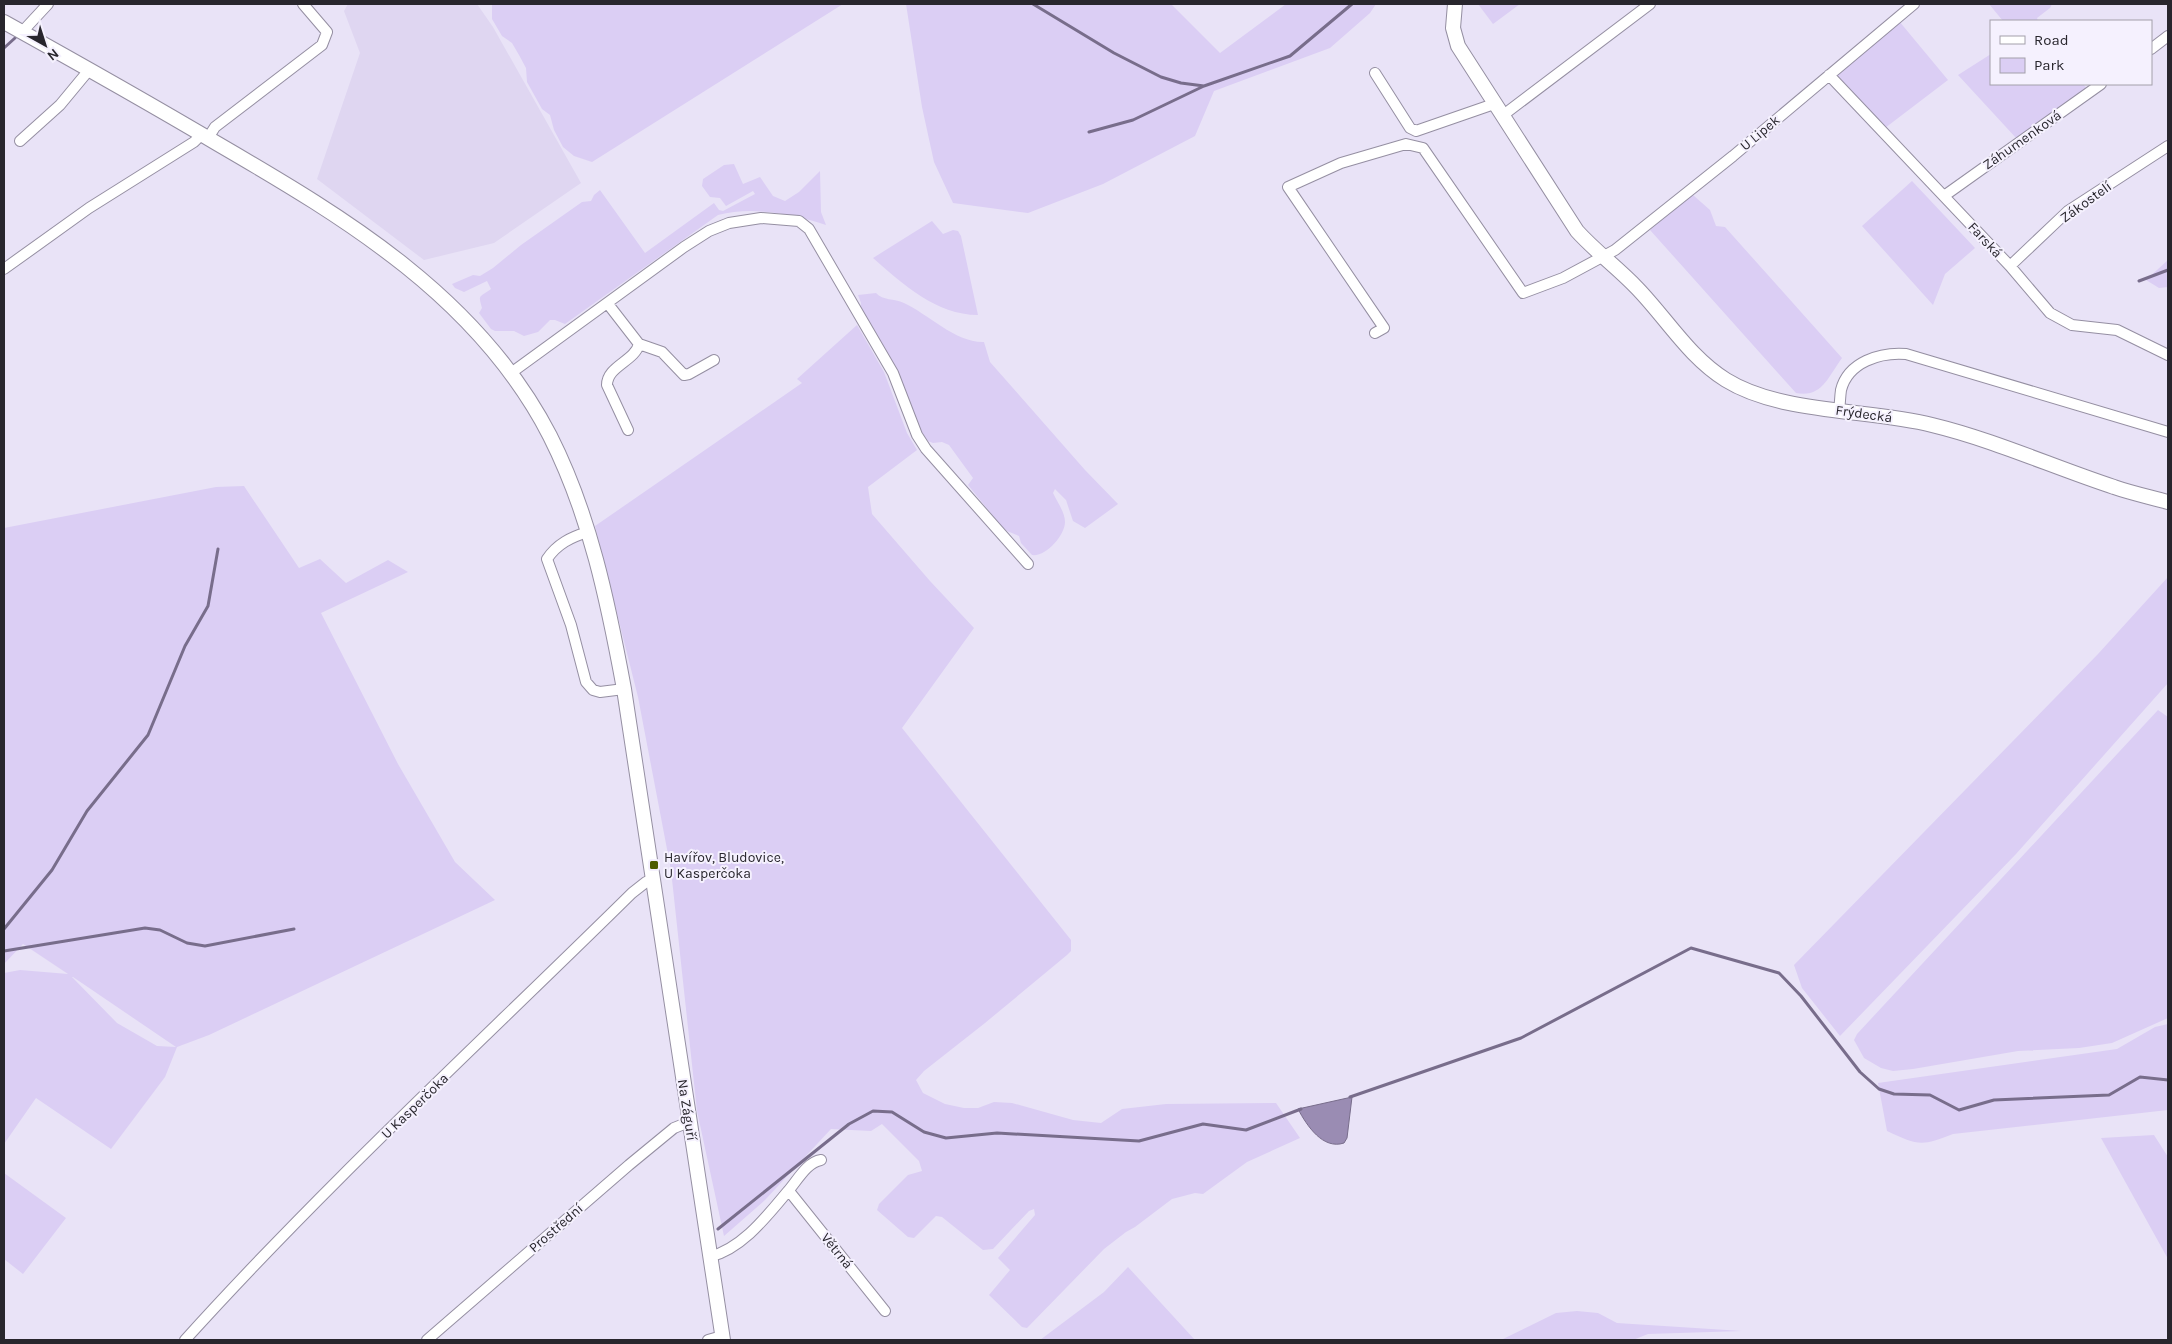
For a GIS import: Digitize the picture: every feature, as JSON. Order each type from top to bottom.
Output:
[{"type":"street","points":[[22,32],[48,4]]},
{"type":"street","points":[[4,269],[89,208],[205,136],[322,45],[327,32],[303,4]]},
{"type":"street","name":"Frýdecká","points":[[1455,4],[1453,21],[1455,40],[1494,104],[1577,231],[1639,290],[1696,356],[1727,381],[1763,397],[1895,418],[1974,436],[2116,488],[2168,502]]},
{"type":"street","points":[[1502,116],[1650,4]]},
{"type":"street","name":"U Lipek","points":[[1375,333],[1388,327],[1288,187],[1341,163],[1406,144],[1423,148],[1523,293],[1562,278],[1615,250],[1914,4]]},
{"type":"street","name":"Na Záguří","points":[[4,22],[298,191],[396,257],[440,294],[467,320],[511,373],[531,403],[556,449],[578,501],[611,621],[624,689],[722,1338]]},
{"type":"street","points":[[2152,48],[2168,36]]},
{"type":"street","points":[[20,141],[60,105],[89,70]]},
{"type":"street","points":[[1375,73],[1410,128],[1416,130],[1494,104]]},
{"type":"street","name":"Farská","points":[[1829,75],[2010,266],[2044,308],[2057,318],[2082,327],[2117,330],[2168,355]]},
{"type":"street","name":"Záhumenková","points":[[1944,196],[2100,85]]},
{"type":"street","name":"Zákostelí","points":[[2010,266],[2068,211],[2168,146]]},
{"type":"street","points":[[511,373],[608,304],[684,246],[709,231],[729,223],[761,218],[799,221],[810,230],[818,242],[837,280],[893,373],[917,434],[926,449],[1028,564]]},
{"type":"street","points":[[608,304],[639,344],[662,352],[684,375],[714,360]]},
{"type":"street","points":[[628,430],[607,385],[607,379],[610,374],[634,354],[639,344]]},
{"type":"street","points":[[1839,410],[1842,389],[1852,373],[1869,359],[1893,353],[1906,354],[2168,432]]},
{"type":"street","points":[[588,532],[563,542],[553,550],[547,559],[571,625],[586,682],[593,690],[600,692],[624,689]]},
{"type":"street","name":"U Kasperčoka","points":[[185,1340],[311,1208],[632,893],[646,882],[652,880]]},
{"type":"street","name":"Prostřední","points":[[426,1340],[628,1165],[674,1128],[689,1122]]},
{"type":"street","points":[[710,1257],[722,1253],[737,1244],[789,1190],[803,1172],[816,1161],[821,1160]]},
{"type":"street","name":"Větrná","points":[[789,1190],[885,1311]]},
{"type":"street","points":[[708,1340],[722,1338]]},
{"type":"shaded area","points":[[348,4],[477,4],[493,27],[581,183],[494,243],[424,260],[317,179],[360,53],[344,11]]},
{"type":"shaded area","points":[[1352,1097],[1347,1138],[1344,1143],[1329,1143],[1316,1135],[1298,1109]]},
{"type":"green space","points":[[492,4],[843,4],[592,162],[574,156],[563,147],[554,130],[550,115],[542,109],[527,82],[526,68],[519,55],[512,43],[502,36],[492,19]]},
{"type":"green space","points":[[906,4],[1171,4],[1220,53],[1286,4],[1376,4],[1370,13],[1330,48],[1214,91],[1195,136],[1103,184],[1028,213],[953,203],[934,162],[922,107]]},
{"type":"green space","points":[[1478,4],[1520,4],[1493,24]]},
{"type":"green space","points":[[1989,4],[2052,4],[2050,8],[2037,18],[2038,20],[2002,20]]},
{"type":"green space","points":[[1899,21],[1948,80],[1885,128],[1839,81],[1837,75]]},
{"type":"green space","points":[[1990,55],[1990,85],[2084,85],[2088,90],[2017,139],[1958,75]]},
{"type":"green space","points":[[734,164],[743,184],[760,177],[773,196],[785,201],[799,192],[820,171],[821,212],[826,225],[772,212],[745,211],[718,215],[565,324],[550,320],[538,332],[524,336],[514,331],[495,331],[491,329],[479,313],[482,308],[480,297],[491,289],[487,281],[464,292],[455,288],[452,284],[473,275],[480,276],[493,268],[521,245],[582,202],[591,201],[600,190],[645,253],[714,203],[719,210],[723,211],[755,194],[753,191],[726,206],[720,198],[710,197],[702,186],[703,179],[724,165]]},
{"type":"green space","points":[[1912,181],[1975,248],[1945,274],[1933,305],[1862,226]]},
{"type":"green space","points":[[1693,195],[1710,210],[1716,226],[1725,227],[1842,358],[1828,379],[1818,389],[1805,394],[1796,393],[1650,230]]},
{"type":"green space","points":[[932,221],[943,234],[953,230],[958,231],[961,236],[978,315],[963,314],[934,304],[896,278],[873,258]]},
{"type":"green space","points":[[2168,260],[2168,287],[2159,288],[2146,280]]},
{"type":"green space","points":[[876,293],[879,296],[904,303],[963,338],[984,342],[990,362],[1085,470],[1118,504],[1085,528],[1073,521],[1066,500],[1055,489],[1053,493],[1064,515],[1065,522],[1062,533],[1049,549],[1043,553],[1032,555],[1021,543],[1019,536],[1002,527],[968,485],[973,478],[949,445],[942,442],[933,443],[928,441],[918,427],[860,309],[861,303],[858,295]]},
{"type":"green space","points":[[857,325],[884,372],[907,433],[917,450],[868,487],[872,514],[974,628],[902,728],[1071,940],[1071,951],[1067,955],[924,1071],[916,1080],[923,1093],[945,1104],[964,1108],[978,1108],[994,1102],[1012,1103],[1073,1120],[1101,1123],[1122,1109],[1166,1104],[1276,1103],[1300,1138],[1247,1162],[1203,1194],[1195,1193],[1172,1199],[1104,1249],[1027,1328],[1022,1327],[989,1295],[1010,1270],[998,1258],[1035,1215],[1034,1209],[1029,1211],[993,1249],[983,1250],[942,1217],[936,1216],[914,1238],[908,1237],[877,1210],[879,1204],[908,1175],[922,1171],[919,1161],[882,1124],[871,1131],[831,1129],[765,1200],[724,1236],[697,1111],[671,870],[638,697],[595,526],[802,383],[797,379]]},
{"type":"green space","points":[[244,486],[299,568],[320,559],[346,583],[388,560],[408,572],[321,613],[398,764],[455,862],[495,900],[209,1035],[177,1047],[165,1077],[111,1149],[36,1098],[4,1144],[4,973],[20,970],[68,974],[23,944],[4,964],[4,528],[216,487]],"holes":[[[73,977],[176,1047],[157,1046],[117,1023]]]},
{"type":"green space","points":[[2168,577],[2168,683],[2016,854],[1840,1036],[1802,988],[1794,965],[2098,654]]},
{"type":"green space","points":[[2158,710],[2168,717],[2168,1018],[2112,1043],[2079,1048],[2018,1051],[1893,1071],[1881,1068],[1864,1058],[1854,1040],[1857,1034]]},
{"type":"green space","points":[[2168,1024],[2168,1110],[1953,1134],[1933,1141],[1919,1143],[1887,1131],[1878,1083],[2117,1049],[2155,1027]]},
{"type":"green space","points":[[2154,1135],[2168,1157],[2168,1259],[2101,1138]]},
{"type":"green space","points":[[4,1173],[66,1218],[23,1274],[4,1259]]},
{"type":"green space","points":[[1128,1267],[1195,1340],[1040,1340],[1104,1292]]},
{"type":"green space","points":[[1577,1311],[1598,1313],[1617,1323],[1742,1331],[1648,1334],[1633,1340],[1501,1340],[1556,1313]]},
{"type":"waterway","points":[[1033,4],[1114,53],[1161,77],[1181,83],[1204,86],[1290,56],[1352,4]]},
{"type":"waterway","points":[[4,48],[15,38]]},
{"type":"waterway","points":[[1089,132],[1133,120],[1204,86]]},
{"type":"waterway","points":[[2139,281],[2168,270]]},
{"type":"waterway","points":[[4,929],[52,870],[87,811],[148,735],[185,646],[208,606],[218,549]]},
{"type":"waterway","points":[[4,951],[145,928],[160,930],[187,943],[205,946],[294,929]]},
{"type":"waterway","points":[[1350,1097],[1521,1038],[1691,948],[1779,973],[1801,996],[1860,1072],[1879,1089],[1894,1094],[1930,1095],[1959,1110],[1994,1100],[2109,1095],[2140,1077],[2168,1080]]},
{"type":"waterway","points":[[718,1229],[849,1124],[873,1111],[892,1112],[924,1132],[946,1138],[997,1133],[1139,1141],[1203,1124],[1246,1130],[1301,1109]]},
{"type":"place","name":"Havířov, Bludovice, U Kasperčoka","points":[[654,865]]}]
